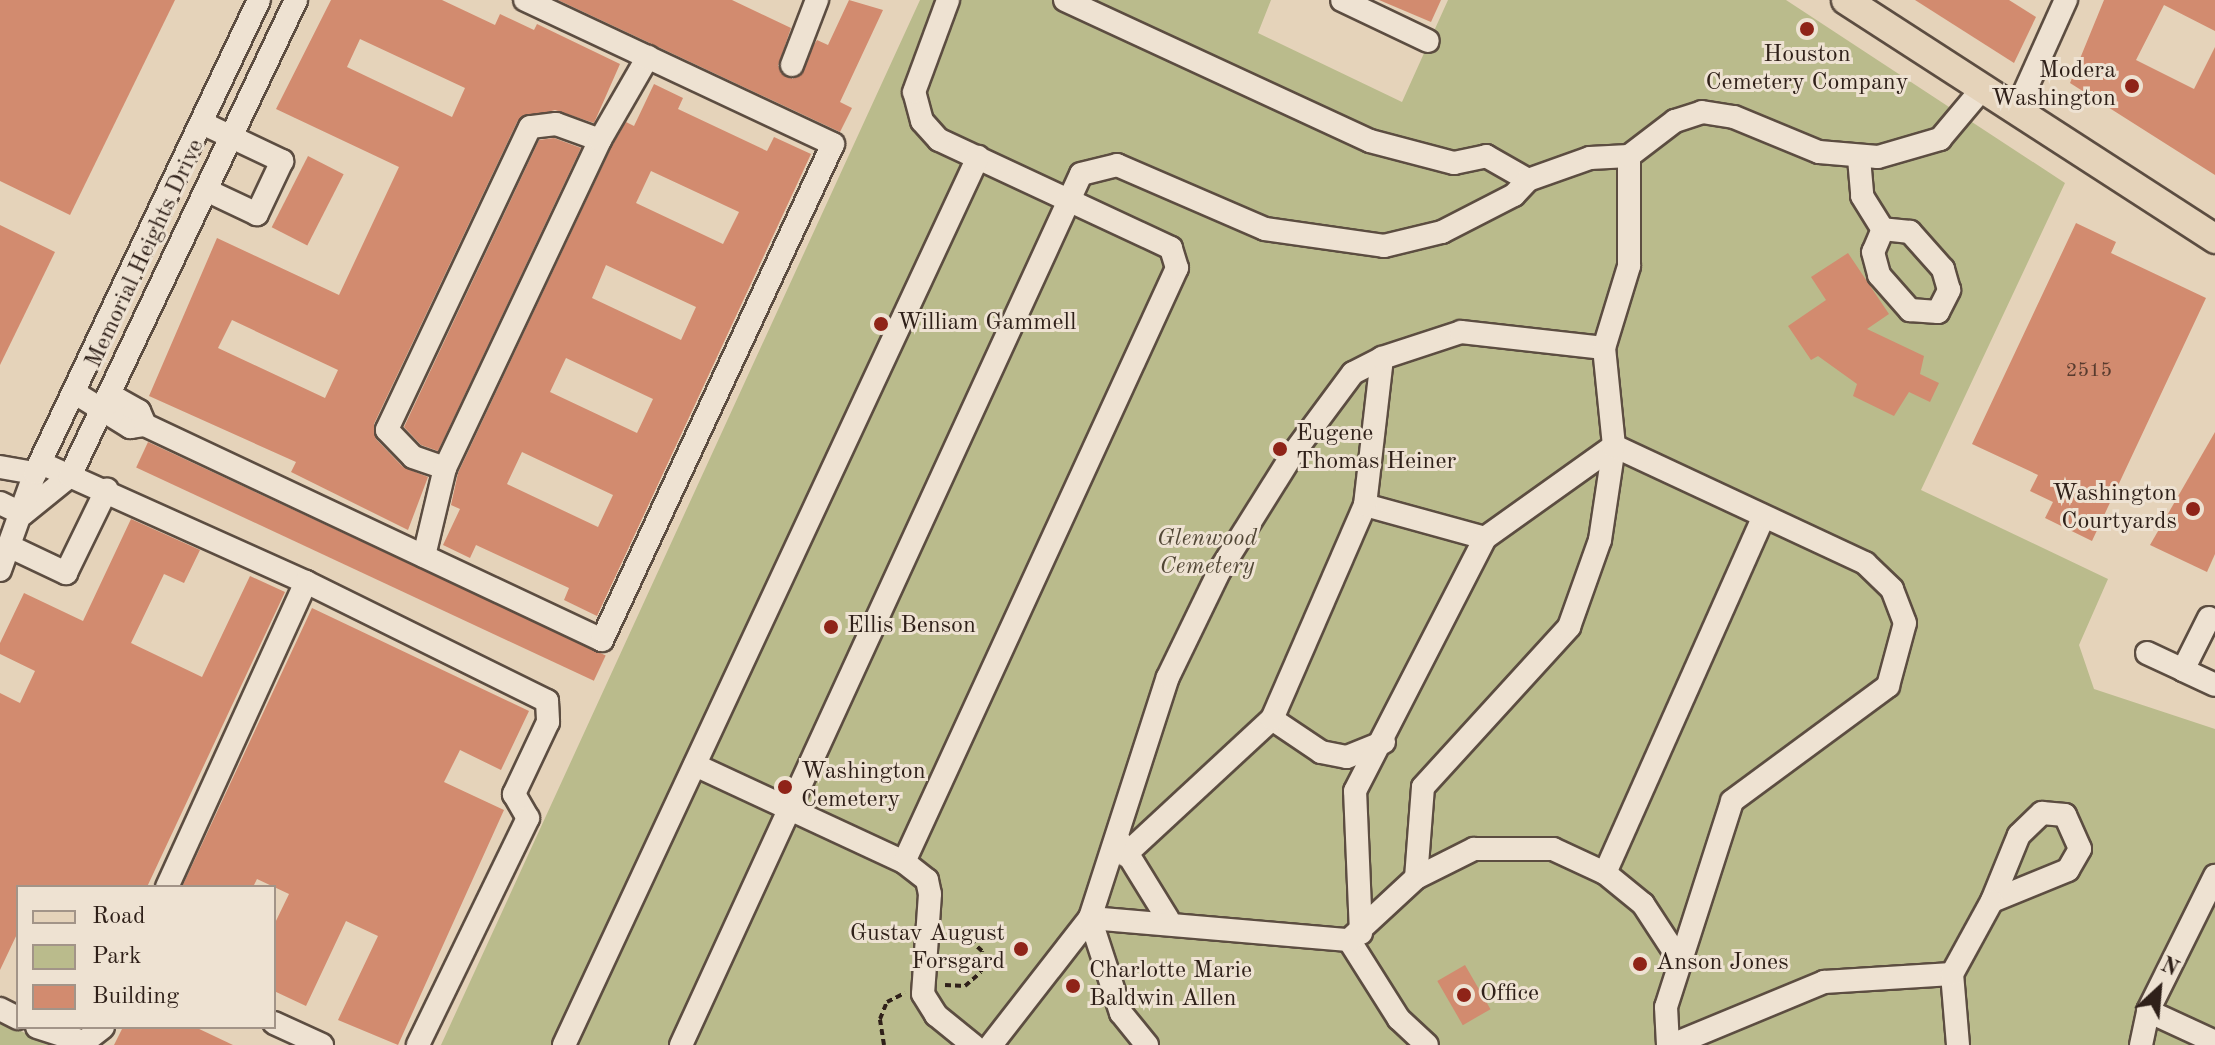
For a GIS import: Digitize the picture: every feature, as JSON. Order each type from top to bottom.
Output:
[{"type":"main road","points":[[1846,0],[2215,239]]},
{"type":"street","name":"Memorial Heights Drive","points":[[0,570],[13,548],[39,468],[259,0]]},
{"type":"street","name":"Memorial Heights Drive","points":[[23,514],[70,476],[296,0]]},
{"type":"street","points":[[75,393],[103,406],[130,427],[145,425],[602,640],[833,144],[525,0]]},
{"type":"street","points":[[792,65],[817,0]]},
{"type":"street","points":[[904,862],[1177,268],[1171,248],[939,140],[922,121],[914,92],[948,0]]},
{"type":"street","points":[[1065,0],[1370,141],[1454,163],[1486,156],[1528,180]]},
{"type":"street","points":[[1342,0],[1368,6],[1428,41]]},
{"type":"street","points":[[2016,111],[2066,0]]},
{"type":"street","points":[[424,556],[445,468],[600,140],[648,57]]},
{"type":"street","points":[[681,1045],[1081,174],[1117,165],[1265,229],[1384,246],[1442,232],[1504,201],[1528,180],[1590,158],[1629,156],[1675,121],[1702,112],[1734,117],[1819,152],[1859,158],[1940,139],[1982,89]]},
{"type":"street","points":[[202,123],[282,161],[257,214],[206,190]]},
{"type":"street","points":[[445,468],[396,446],[387,430],[530,127],[556,124],[600,140]]},
{"type":"street","points":[[1416,878],[1423,787],[1569,627],[1600,540],[1614,446],[1604,348],[1629,266],[1629,156]]},
{"type":"street","points":[[564,1045],[978,157]]},
{"type":"street","points":[[1859,158],[1862,196],[1883,229]]},
{"type":"street","points":[[991,1045],[1090,918],[1121,845],[1168,677],[1220,570],[1353,373],[1382,358],[1461,332],[1604,348]]},
{"type":"street","points":[[1121,845],[1272,719],[1365,505],[1382,358]]},
{"type":"street","points":[[1614,446],[1762,520],[1865,563],[1892,589],[1905,623],[1900,660],[1888,686],[1732,801],[1666,1007],[1670,1045],[1824,982],[1952,974]]},
{"type":"street","points":[[1427,1045],[1399,1019],[1355,936],[1355,791],[1384,742],[1485,538],[1614,446]]},
{"type":"street","points":[[0,467],[39,468],[107,489],[306,582],[547,701],[548,722],[514,794],[528,818],[418,1045]]},
{"type":"street","points":[[13,548],[66,573],[107,489]]},
{"type":"street","points":[[0,503],[23,514]]},
{"type":"street","points":[[1365,505],[1485,538]]},
{"type":"street","points":[[1605,873],[1762,520]]},
{"type":"street","points":[[168,885],[306,582]]},
{"type":"street","points":[[2183,670],[2209,618]]},
{"type":"street","points":[[2147,653],[2215,685]]},
{"type":"street","points":[[1272,719],[1321,752],[1355,791]]},
{"type":"street","points":[[1321,752],[1347,757],[1384,742]]},
{"type":"street","points":[[695,765],[904,862],[927,880],[930,894],[923,994],[936,1015],[973,1045]]},
{"type":"street","points":[[1121,845],[1168,919]]},
{"type":"street","points":[[1090,918],[1168,919],[1355,936],[1416,878],[1448,857],[1502,847],[1553,849],[1605,873],[1643,904],[1679,959]]},
{"type":"street","points":[[2141,1045],[2148,1011],[2215,876]]},
{"type":"street","points":[[1958,1045],[1952,974],[1992,901]]},
{"type":"street","points":[[1090,918],[1121,1013],[1147,1045]]},
{"type":"street","points":[[2148,1011],[2215,1042]]},
{"type":"street","points":[[43,1029],[84,1042],[100,1029]]},
{"type":"street","points":[[282,1032],[322,1045]]},
{"type":"green space","name":"Glenwood Cemetery","points":[[920,0],[1271,0],[1258,33],[1402,102],[1448,0],[1786,0],[2065,183],[1921,490],[2108,579],[2079,645],[2094,689],[2215,729],[2215,1045],[441,1045]]},
{"type":"green space","points":[[0,1021],[50,1045],[0,1045]]},
{"type":"building","points":[[0,0],[175,0],[70,215],[0,181]]},
{"type":"building","points":[[331,0],[442,0],[495,25],[500,14],[534,30],[537,24],[620,64],[594,123],[555,110],[518,120],[374,424],[376,439],[403,467],[428,477],[408,530],[291,472],[296,462],[149,396],[217,238],[339,295],[399,167],[276,109]],"holes":[[[360,39],[465,88],[452,117],[347,67]],[[232,320],[338,370],[325,398],[218,348]]]},
{"type":"building","points":[[558,0],[732,0],[791,28],[778,66],[793,79],[817,40],[828,45],[849,0],[883,10],[840,102],[852,108],[840,132]]},
{"type":"building","points":[[1379,0],[1441,0],[1431,22]]},
{"type":"building","points":[[1915,0],[2009,0],[2036,17],[2014,63]]},
{"type":"building","name":"Modera Washington","points":[[2104,0],[2215,0],[2215,31],[2164,5],[2136,60],[2194,89],[2215,47],[2215,175],[2070,83]]},
{"type":"building","points":[[654,84],[683,98],[678,109],[767,151],[774,137],[811,154],[597,616],[564,600],[569,588],[476,545],[470,558],[443,545],[460,509],[451,505],[458,473],[612,146],[626,122],[634,126]],"holes":[[[651,171],[739,212],[723,244],[636,203]],[[606,265],[696,307],[681,340],[592,298]],[[566,358],[653,399],[637,433],[550,392]],[[522,452],[613,495],[598,527],[507,484]]]},
{"type":"building","points":[[554,138],[581,148],[438,451],[421,445],[404,427],[539,140]]},
{"type":"building","points":[[308,156],[344,174],[307,245],[272,227]]},
{"type":"building","points":[[2076,223],[2116,242],[2111,253],[2206,298],[2092,541],[2045,518],[2053,502],[2030,491],[2038,475],[1972,444]]},
{"type":"building","points":[[0,225],[55,252],[0,365]]},
{"type":"building","points":[[1848,253],[1889,314],[1867,329],[1924,356],[1920,374],[1939,383],[1930,402],[1909,392],[1894,416],[1853,396],[1857,384],[1818,356],[1811,360],[1788,326],[1826,300],[1811,277]]},
{"type":"building","name":"Washington Courtyards","points":[[2215,432],[2215,554],[2207,572],[2150,545]]},
{"type":"building","points":[[148,442],[606,655],[594,681],[136,467]]},
{"type":"building","points":[[131,519],[200,550],[184,583],[164,574],[131,643],[202,677],[250,576],[285,592],[148,885],[16,885],[16,936],[0,970],[0,693],[20,703],[35,671],[0,654],[0,643],[24,593],[83,621]]},
{"type":"building","points":[[312,608],[529,711],[501,770],[460,750],[444,782],[504,810],[398,1045],[338,1020],[378,936],[346,921],[306,1006],[276,992],[276,921],[289,894],[276,885],[257,879],[254,885],[183,885]]},
{"type":"building","name":"Office","points":[[1465,965],[1490,1009],[1463,1025],[1437,981]]},
{"type":"building","points":[[122,1029],[199,1029],[233,1045],[114,1045]]},
{"type":"place","name":"Houston Cemetery Company","points":[[1807,29]]},
{"type":"place","name":"Modera Washington","points":[[2132,86]]},
{"type":"place","name":"William Gammell","points":[[881,324]]},
{"type":"place","name":"Eugene Thomas Heiner","points":[[1280,449]]},
{"type":"place","name":"Washington Courtyards","points":[[2193,509]]},
{"type":"place","name":"Ellis Benson","points":[[831,627]]},
{"type":"place","name":"Washington Cemetery","points":[[785,787]]},
{"type":"place","name":"Gustav August Forsgard","points":[[1021,949]]},
{"type":"place","name":"Anson Jones","points":[[1640,964]]},
{"type":"place","name":"Charlotte Marie Baldwin Allen","points":[[1073,986]]},
{"type":"place","name":"Office","points":[[1464,995]]}]
